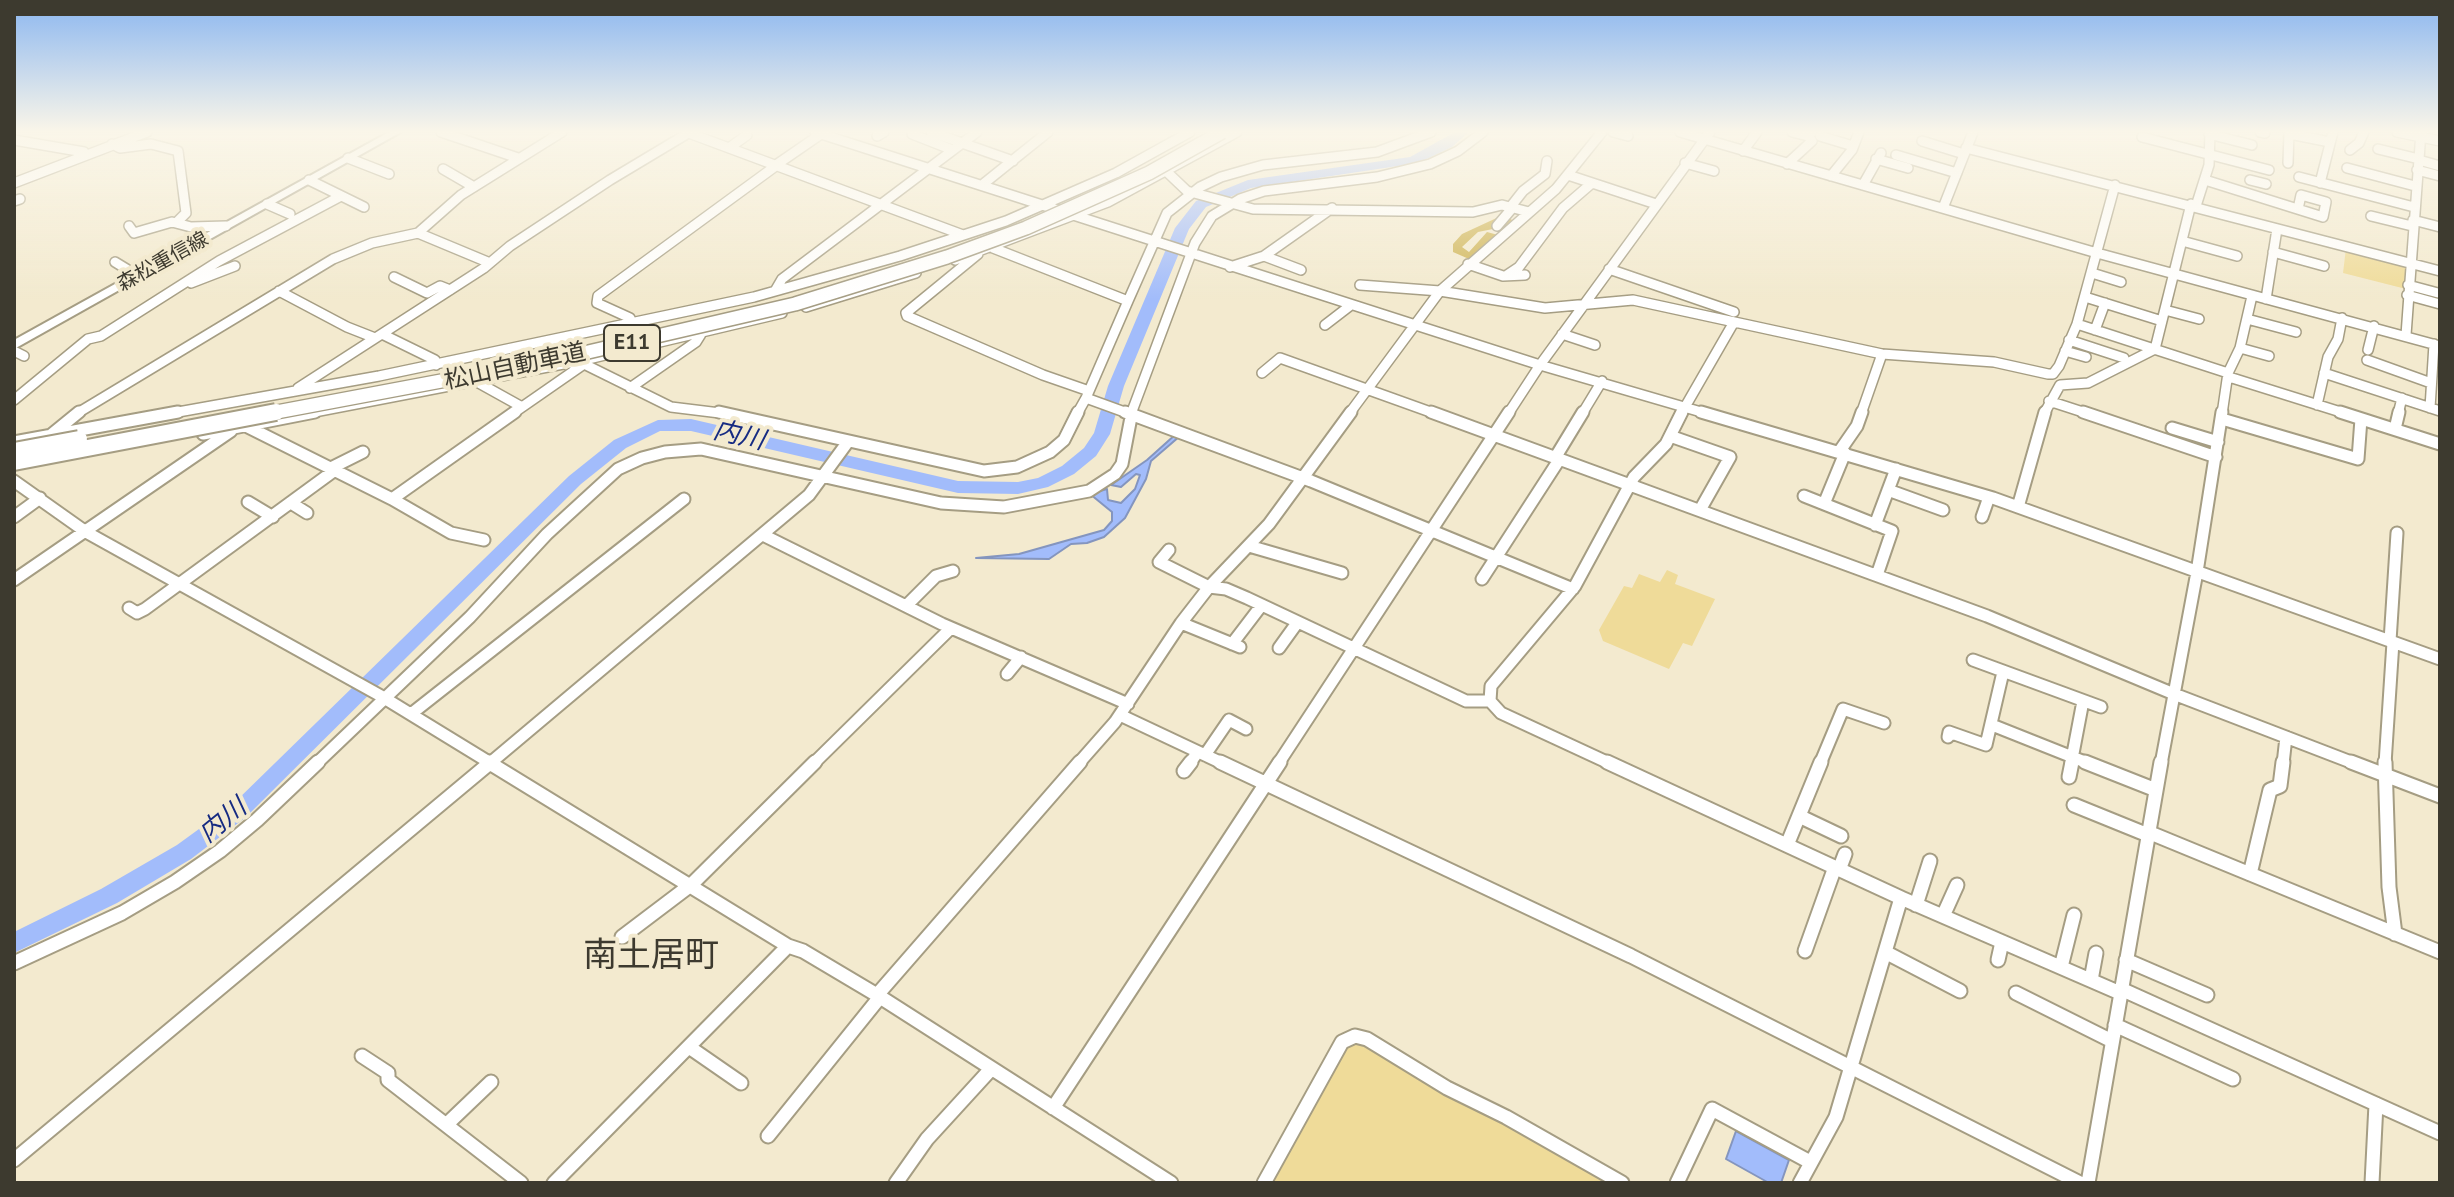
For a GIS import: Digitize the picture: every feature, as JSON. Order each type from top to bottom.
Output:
[{"type":"highway","name":"松山自動車道","points":[[14,451],[558,349],[791,294],[941,250],[1017,222],[1095,188]]},
{"type":"highway","name":"松山自動車道","points":[[14,462],[558,359],[795,304],[947,257],[1026,228],[1116,188]]},
{"type":"main road","name":"森松重信線","points":[[17,351],[138,276],[295,188]]},
{"type":"street","points":[[129,226],[134,233],[177,222],[186,213],[183,188]]},
{"type":"street","points":[[325,188],[364,207]]},
{"type":"street","points":[[52,435],[78,413],[348,251],[418,233],[451,202],[473,188]]},
{"type":"street","points":[[291,393],[601,188]]},
{"type":"street","points":[[633,325],[630,318],[597,303],[598,296],[745,188]]},
{"type":"street","points":[[836,188],[963,236]]},
{"type":"street","points":[[775,291],[782,279],[905,188]]},
{"type":"street","points":[[991,188],[1540,365],[1989,497],[2440,659]]},
{"type":"street","points":[[14,442],[291,393],[633,325],[775,291],[963,236],[1083,188]]},
{"type":"street","points":[[14,470],[584,362],[701,334],[846,296],[993,248],[1076,217],[1135,188]]},
{"type":"street","points":[[1182,188],[1253,209],[1473,212],[1495,206],[1513,206],[1529,212]]},
{"type":"street","points":[[584,362],[671,407],[713,411],[846,445],[966,469],[1001,470],[1033,461],[1064,440],[1089,396],[1167,213],[1201,188]]},
{"type":"street","points":[[14,963],[122,913],[220,851],[257,820],[382,697],[490,598],[547,534],[618,469],[665,452],[701,449],[826,474],[941,503],[979,507],[1004,507],[1074,496],[1103,483],[1122,464],[1129,440],[1128,412],[1202,228],[1229,204],[1278,188]]},
{"type":"street","points":[[1497,226],[1526,188]]},
{"type":"street","points":[[768,1136],[878,996],[1124,709],[1181,623],[1209,587],[1269,524],[1440,291],[1554,188]]},
{"type":"street","points":[[1507,275],[1519,267],[1544,232],[1585,188]]},
{"type":"street","points":[[1607,188],[1656,204]]},
{"type":"street","points":[[1053,1108],[1540,365],[1667,188]]},
{"type":"street","points":[[1873,188],[2175,274],[2209,288],[2266,299],[2437,345],[2431,383],[2435,409],[2324,373]]},
{"type":"street","points":[[1943,208],[1951,188]]},
{"type":"street","points":[[1360,285],[1440,291],[1520,306],[1633,300],[1734,317],[1882,354],[1994,362],[2053,374],[2077,324],[2114,188]]},
{"type":"street","points":[[2126,188],[2440,271]]},
{"type":"street","points":[[2018,507],[2049,401],[2063,382],[2088,383],[2155,349],[2182,241],[2202,188]]},
{"type":"street","points":[[2230,188],[2298,209]]},
{"type":"street","points":[[2339,188],[2414,207]]},
{"type":"street","points":[[2406,335],[2415,188]]},
{"type":"street","points":[[14,400],[83,342],[101,336],[219,261],[288,229],[341,196]]},
{"type":"street","points":[[267,204],[290,214]]},
{"type":"street","points":[[2266,299],[2279,208],[2283,205]]},
{"type":"street","points":[[1230,267],[1264,256],[1332,208]]},
{"type":"street","points":[[2371,216],[2440,227]]},
{"type":"street","points":[[177,222],[191,227],[226,226]]},
{"type":"street","points":[[1517,223],[1544,232]]},
{"type":"street","points":[[418,233],[490,263]]},
{"type":"street","points":[[2182,241],[2237,256]]},
{"type":"street","points":[[993,248],[1128,301]]},
{"type":"street","points":[[2273,252],[2324,266]]},
{"type":"street","points":[[978,253],[980,256],[906,313],[907,316],[1128,412],[1302,478],[1573,589]]},
{"type":"street","points":[[1264,256],[1301,270]]},
{"type":"street","points":[[115,262],[138,276]]},
{"type":"street","points":[[1468,264],[1507,275],[1525,275]]},
{"type":"street","points":[[187,283],[235,266]]},
{"type":"street","points":[[1609,269],[1734,317]]},
{"type":"street","points":[[2092,273],[2121,282]]},
{"type":"street","points":[[394,277],[427,293],[440,286],[450,290]]},
{"type":"street","points":[[2408,290],[2439,299]]},
{"type":"street","points":[[279,291],[435,360],[436,365]]},
{"type":"street","points":[[2088,1183],[2148,833],[2197,572],[2228,375],[2240,348],[2252,296]]},
{"type":"street","points":[[2085,297],[2162,321]]},
{"type":"street","points":[[2095,330],[2105,303]]},
{"type":"street","points":[[1325,325],[1351,305]]},
{"type":"street","points":[[2165,310],[2199,319]]},
{"type":"street","points":[[1734,317],[1670,436],[1629,486],[1573,589],[1497,677],[1491,686],[1490,701],[1501,713],[1916,905],[2120,991],[2440,1133]]},
{"type":"street","points":[[2317,405],[2328,357],[2338,339],[2342,318]]},
{"type":"street","points":[[2247,319],[2296,332]]},
{"type":"street","points":[[2077,324],[2440,444]]},
{"type":"street","points":[[2374,326],[2367,355],[2431,383]]},
{"type":"street","points":[[630,388],[696,342],[701,334]]},
{"type":"street","points":[[1562,334],[1595,345]]},
{"type":"street","points":[[2067,346],[2086,357]]},
{"type":"street","points":[[2067,346],[2124,358]]},
{"type":"street","points":[[2240,348],[2269,356]]},
{"type":"street","points":[[1824,504],[1842,452],[1857,426],[1882,354]]},
{"type":"street","points":[[1262,373],[1280,358],[1987,616],[2174,694],[2440,796]]},
{"type":"street","points":[[392,499],[584,362]]},
{"type":"street","points":[[1482,579],[1602,381]]},
{"type":"street","points":[[477,382],[522,407]]},
{"type":"street","points":[[2395,429],[2402,398]]},
{"type":"street","points":[[2049,401],[2216,457]]},
{"type":"street","points":[[2222,419],[2358,459],[2361,419]]},
{"type":"street","points":[[241,427],[333,469],[451,533],[484,540]]},
{"type":"street","points":[[14,580],[241,427]]},
{"type":"street","points":[[2172,428],[2218,442]]},
{"type":"street","points":[[1670,436],[1730,457],[1700,510]]},
{"type":"street","points":[[14,1160],[763,535],[809,495],[846,445]]},
{"type":"street","points":[[129,608],[137,613],[161,602],[333,469],[363,452]]},
{"type":"street","points":[[1875,525],[1896,469]]},
{"type":"street","points":[[14,481],[86,532],[348,677],[692,884],[788,946],[803,951],[878,996],[1171,1183]]},
{"type":"street","points":[[1960,502],[1964,489]]},
{"type":"street","points":[[1888,490],[1943,510]]},
{"type":"street","points":[[1804,496],[1892,531],[1877,575]]},
{"type":"street","points":[[1982,517],[1989,497]]},
{"type":"street","points":[[14,517],[40,498]]},
{"type":"street","points":[[411,714],[684,499]]},
{"type":"street","points":[[248,502],[273,517]]},
{"type":"street","points":[[291,503],[307,513]]},
{"type":"street","points":[[2395,934],[2389,887],[2384,774],[2397,533]]},
{"type":"street","points":[[763,535],[951,628],[1021,657],[1202,753],[1631,956],[2080,1183]]},
{"type":"street","points":[[1249,546],[1342,573]]},
{"type":"street","points":[[1169,550],[1159,562],[1209,587],[1226,589],[1466,701],[1490,701]]},
{"type":"street","points":[[906,606],[936,576],[953,571]]},
{"type":"street","points":[[1181,623],[1236,646],[1261,606]]},
{"type":"street","points":[[1279,648],[1297,623]]},
{"type":"street","points":[[622,937],[692,884],[951,628]]},
{"type":"street","points":[[1007,674],[1021,657]]},
{"type":"street","points":[[1973,660],[2101,707]]},
{"type":"street","points":[[1948,737],[1949,732],[1986,745],[2003,672]]},
{"type":"street","points":[[2069,777],[2083,701]]},
{"type":"street","points":[[1787,845],[1843,709],[1884,723]]},
{"type":"street","points":[[1184,771],[1229,720],[1246,729]]},
{"type":"street","points":[[1992,725],[2156,790]]},
{"type":"street","points":[[2250,874],[2270,790],[2280,786],[2286,737]]},
{"type":"street","points":[[2074,805],[2440,952]]},
{"type":"street","points":[[1799,816],[1841,836]]},
{"type":"street","points":[[1805,951],[1845,854]]},
{"type":"street","points":[[1916,905],[1930,861]]},
{"type":"street","points":[[1943,916],[1957,885]]},
{"type":"street","points":[[1800,1183],[1836,1117],[1901,898]]},
{"type":"street","points":[[2061,967],[2074,915]]},
{"type":"street","points":[[1998,960],[2002,942]]},
{"type":"street","points":[[554,1183],[788,946]]},
{"type":"street","points":[[1885,952],[1960,991]]},
{"type":"street","points":[[2091,980],[2096,953]]},
{"type":"street","points":[[2126,960],[2207,995]]},
{"type":"street","points":[[2016,993],[2112,1041]]},
{"type":"street","points":[[2115,1025],[2233,1079]]},
{"type":"street","points":[[1264,1183],[1342,1042],[1355,1036],[1367,1039],[1447,1088],[1506,1117],[1622,1183]]},
{"type":"street","points":[[689,1047],[741,1083]]},
{"type":"street","points":[[362,1056],[388,1073],[388,1080],[521,1183]]},
{"type":"street","points":[[896,1183],[927,1139],[991,1069]]},
{"type":"street","points":[[446,1125],[491,1082]]},
{"type":"street","points":[[2372,1183],[2376,1104]]},
{"type":"street","points":[[1677,1183],[1712,1109],[1810,1162]]},
{"type":"shaded area","points":[[1503,215],[1514,221],[1507,227],[1499,224],[1493,229],[1478,232],[1462,247],[1469,252],[1487,232],[1498,235],[1469,259],[1453,252],[1453,244],[1462,234]]},
{"type":"shaded area","points":[[2346,248],[2408,264],[2406,289],[2343,273]]},
{"type":"shaded area","points":[[1667,570],[1678,575],[1675,584],[1715,599],[1692,646],[1683,643],[1669,669],[1603,641],[1599,630],[1624,586],[1632,588],[1639,574],[1660,582]]},
{"type":"shaded area","points":[[1358,1041],[1604,1178],[1602,1183],[1271,1183],[1343,1049]]},
{"type":"water","points":[[1176,434],[1180,436],[1151,461],[1146,479],[1125,518],[1104,537],[1071,544],[1049,559],[976,558],[1019,554],[1104,530],[1112,521],[1112,512],[1090,494],[1107,489],[1108,500],[1121,503],[1135,489],[1140,475],[1136,474],[1121,487],[1111,485],[1147,460]]},
{"type":"water","points":[[1736,1131],[1789,1160],[1781,1183],[1769,1183],[1726,1159]]},
{"type":"waterway","name":"内川","points":[[14,943],[109,896],[184,852],[239,811],[575,480],[620,444],[658,426],[691,425],[958,487],[1018,488],[1042,483],[1068,470],[1090,452],[1102,434],[1116,386],[1182,228],[1201,204],[1239,188]]},
{"type":"district","name":"南土居町","points":[[651,956]]}]
